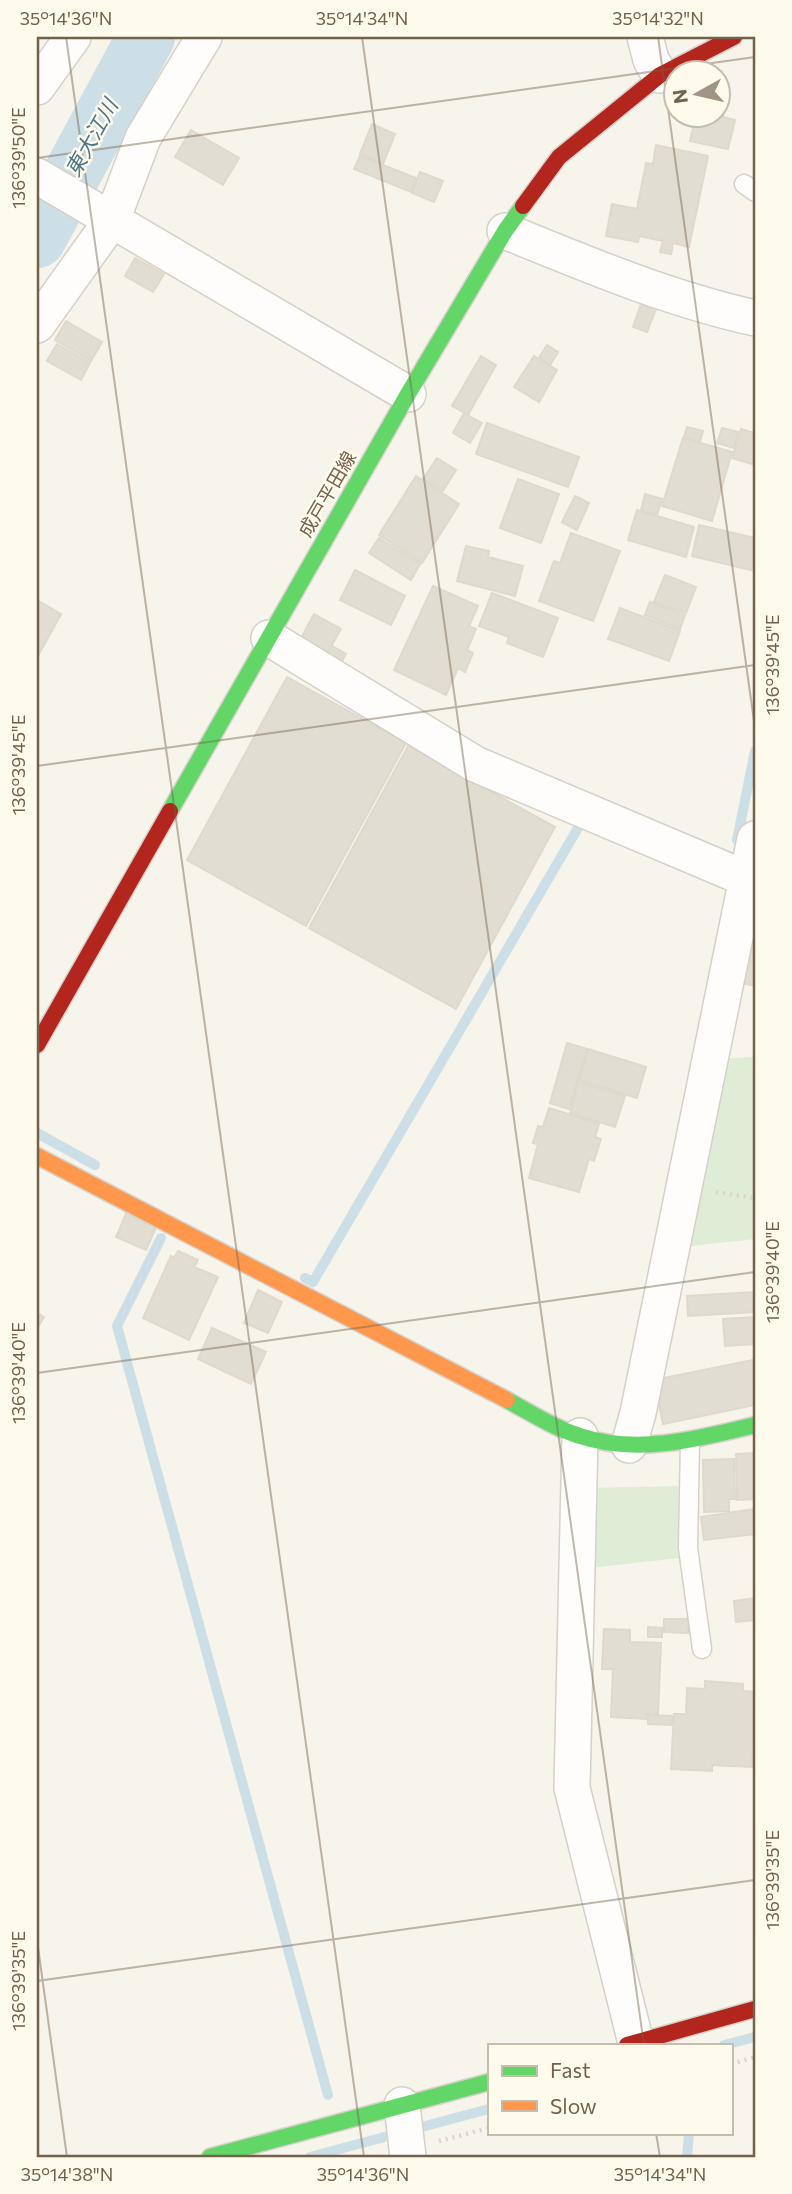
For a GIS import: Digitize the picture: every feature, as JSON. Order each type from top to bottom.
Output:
[{"type":"main road","name":"成戸平田線","points":[[37,1045],[408,394],[505,231],[559,157],[660,75],[734,37]]},
{"type":"main road","points":[[37,1156],[580,1436],[629,1445],[690,1441],[755,1424]]},
{"type":"main road","points":[[631,2044],[755,2010]]},
{"type":"main road","points":[[210,2157],[488,2082]]},
{"type":"street","points":[[37,87],[73,37]]},
{"type":"street","points":[[37,325],[103,215],[143,138],[204,37]]},
{"type":"street","points":[[645,37],[652,61],[660,75]]},
{"type":"street","points":[[37,176],[408,394]]},
{"type":"street","points":[[505,231],[711,308],[755,318]]},
{"type":"street","points":[[269,638],[475,764],[747,879]]},
{"type":"street","points":[[629,1445],[641,1400],[755,839]]},
{"type":"street","points":[[580,1436],[572,1788],[631,2044]]},
{"type":"street","points":[[402,2105],[408,2157]]},
{"type":"lane","points":[[690,1441],[688,1548],[702,1648]]},
{"type":"path","points":[[732,2064],[755,2057]]},
{"type":"green space","points":[[755,1057],[755,1239],[682,1247],[720,1059]]},
{"type":"green space","points":[[678,1486],[680,1558],[589,1568],[591,1488]]},
{"type":"building","points":[[732,119],[735,120],[728,149],[690,141],[692,130],[732,130]]},
{"type":"building","points":[[372,124],[395,134],[383,164],[360,154]]},
{"type":"building","points":[[191,130],[239,158],[223,185],[175,157]]},
{"type":"building","points":[[656,145],[708,156],[689,247],[673,243],[671,254],[660,252],[663,241],[639,236],[638,242],[606,236],[612,204],[637,209],[646,163],[653,164]]},
{"type":"building","points":[[360,156],[416,178],[411,192],[354,169]]},
{"type":"building","points":[[420,172],[443,181],[434,202],[412,193]]},
{"type":"building","points":[[135,258],[164,274],[153,292],[125,276]]},
{"type":"building","points":[[641,304],[656,309],[647,332],[633,327]]},
{"type":"building","points":[[66,321],[102,342],[91,361],[55,340]]},
{"type":"building","points":[[57,344],[90,363],[81,380],[47,361]]},
{"type":"building","points":[[547,345],[558,352],[550,365],[539,358]]},
{"type":"building","points":[[481,356],[496,365],[468,415],[452,406]]},
{"type":"building","points":[[534,356],[557,370],[539,402],[514,387]]},
{"type":"building","points":[[464,413],[482,423],[470,443],[453,433]]},
{"type":"building","points":[[487,423],[579,457],[568,487],[476,454]]},
{"type":"building","points":[[687,427],[703,431],[700,442],[684,437]]},
{"type":"building","points":[[722,428],[738,432],[734,448],[717,443]]},
{"type":"building","points":[[741,429],[755,433],[755,465],[732,458]]},
{"type":"building","points":[[683,438],[732,452],[712,521],[662,506]]},
{"type":"building","points":[[437,458],[456,470],[443,491],[423,479]]},
{"type":"building","points":[[416,476],[459,504],[422,563],[379,535]]},
{"type":"building","points":[[518,479],[559,494],[541,543],[500,528]]},
{"type":"building","points":[[645,494],[662,499],[657,515],[641,510]]},
{"type":"building","points":[[575,496],[589,503],[577,530],[562,522]]},
{"type":"building","points":[[637,510],[694,527],[686,557],[628,540]]},
{"type":"building","points":[[699,525],[755,538],[755,571],[692,556]]},
{"type":"building","points":[[571,533],[620,551],[593,621],[539,601],[554,561],[560,563]]},
{"type":"building","points":[[379,538],[420,564],[411,580],[369,553]]},
{"type":"building","points":[[466,546],[489,551],[488,557],[523,566],[515,596],[457,581]]},
{"type":"building","points":[[355,570],[405,596],[391,625],[340,600]]},
{"type":"building","points":[[665,575],[696,587],[686,613],[654,602]]},
{"type":"building","points":[[433,586],[478,606],[469,626],[476,629],[467,650],[473,653],[465,672],[458,668],[446,695],[394,670]]},
{"type":"building","points":[[492,593],[558,618],[543,657],[507,643],[509,637],[479,626]]},
{"type":"building","points":[[37,600],[61,614],[39,654],[37,652]]},
{"type":"building","points":[[650,602],[685,615],[680,629],[645,615]]},
{"type":"building","points":[[620,608],[680,631],[669,661],[608,639]]},
{"type":"building","points":[[314,614],[341,629],[324,659],[298,644]]},
{"type":"building","points":[[332,646],[346,654],[339,667],[325,659]]},
{"type":"building","points":[[287,677],[406,743],[306,926],[187,860]]},
{"type":"building","points":[[408,746],[555,827],[456,1009],[309,928]]},
{"type":"building","points":[[755,914],[755,986],[738,982]]},
{"type":"building","points":[[567,1043],[587,1049],[569,1109],[550,1103]]},
{"type":"building","points":[[588,1049],[646,1067],[637,1098],[579,1080]]},
{"type":"building","points":[[578,1082],[625,1096],[615,1127],[570,1113]]},
{"type":"building","points":[[549,1108],[599,1124],[595,1137],[601,1139],[594,1161],[589,1159],[579,1192],[529,1178],[538,1144],[533,1143],[538,1126],[543,1127]]},
{"type":"building","points":[[128,1209],[158,1223],[146,1250],[116,1237]]},
{"type":"building","points":[[178,1251],[198,1260],[194,1267],[218,1277],[189,1340],[143,1318],[171,1256],[174,1258]]},
{"type":"building","points":[[258,1290],[282,1302],[268,1333],[244,1323]]},
{"type":"building","points":[[755,1292],[755,1312],[688,1316],[687,1296]]},
{"type":"building","points":[[37,1313],[44,1317],[37,1329]]},
{"type":"building","points":[[755,1317],[755,1344],[725,1346],[723,1319]]},
{"type":"building","points":[[212,1328],[266,1352],[251,1384],[198,1359]]},
{"type":"building","points":[[753,1360],[755,1405],[663,1424],[654,1380]]},
{"type":"building","points":[[755,1453],[755,1499],[737,1500],[736,1454]]},
{"type":"building","points":[[734,1459],[735,1499],[729,1499],[729,1511],[704,1512],[703,1460]]},
{"type":"building","points":[[755,1509],[755,1534],[704,1540],[701,1517]]},
{"type":"building","points":[[755,1598],[755,1620],[736,1622],[734,1601]]},
{"type":"building","points":[[664,1619],[689,1619],[688,1633],[664,1632]]},
{"type":"building","points":[[648,1627],[662,1628],[662,1637],[648,1637]]},
{"type":"building","points":[[604,1629],[630,1630],[630,1642],[661,1643],[658,1714],[646,1714],[646,1719],[611,1717],[613,1669],[602,1669]]},
{"type":"building","points":[[705,1681],[743,1684],[743,1691],[755,1692],[752,1767],[712,1765],[712,1771],[671,1769],[674,1714],[686,1714],[687,1688],[705,1689]]},
{"type":"building","points":[[648,1715],[672,1716],[672,1725],[648,1724]]},
{"type":"waterway","name":"東大江川","points":[[37,239],[146,37]]},
{"type":"waterway","points":[[737,840],[755,751]]},
{"type":"waterway","points":[[305,1278],[313,1282],[582,821]]},
{"type":"waterway","points":[[37,1133],[95,1165]]},
{"type":"waterway","points":[[161,1238],[117,1326],[328,2095]]},
{"type":"waterway","points":[[728,2044],[755,2037]]},
{"type":"waterway","points":[[425,2126],[488,2109]]},
{"type":"waterway","points":[[687,2157],[689,2134]]},
{"type":"waterway","points":[[310,2157],[392,2135]]},
{"type":"traffic: fast","points":[[170,811],[408,394],[505,231],[523,206]]},
{"type":"traffic: fast","points":[[507,1400],[570,1433],[602,1442],[645,1445],[668,1443],[755,1425]]},
{"type":"traffic: fast","points":[[210,2157],[488,2082]]},
{"type":"traffic: slow","points":[[37,1156],[507,1400]]},
{"type":"traffic: jam","points":[[523,206],[559,157],[660,75],[734,37]]},
{"type":"traffic: jam","points":[[37,1045],[170,811]]},
{"type":"traffic: jam","points":[[631,2044],[755,2009]]}]
